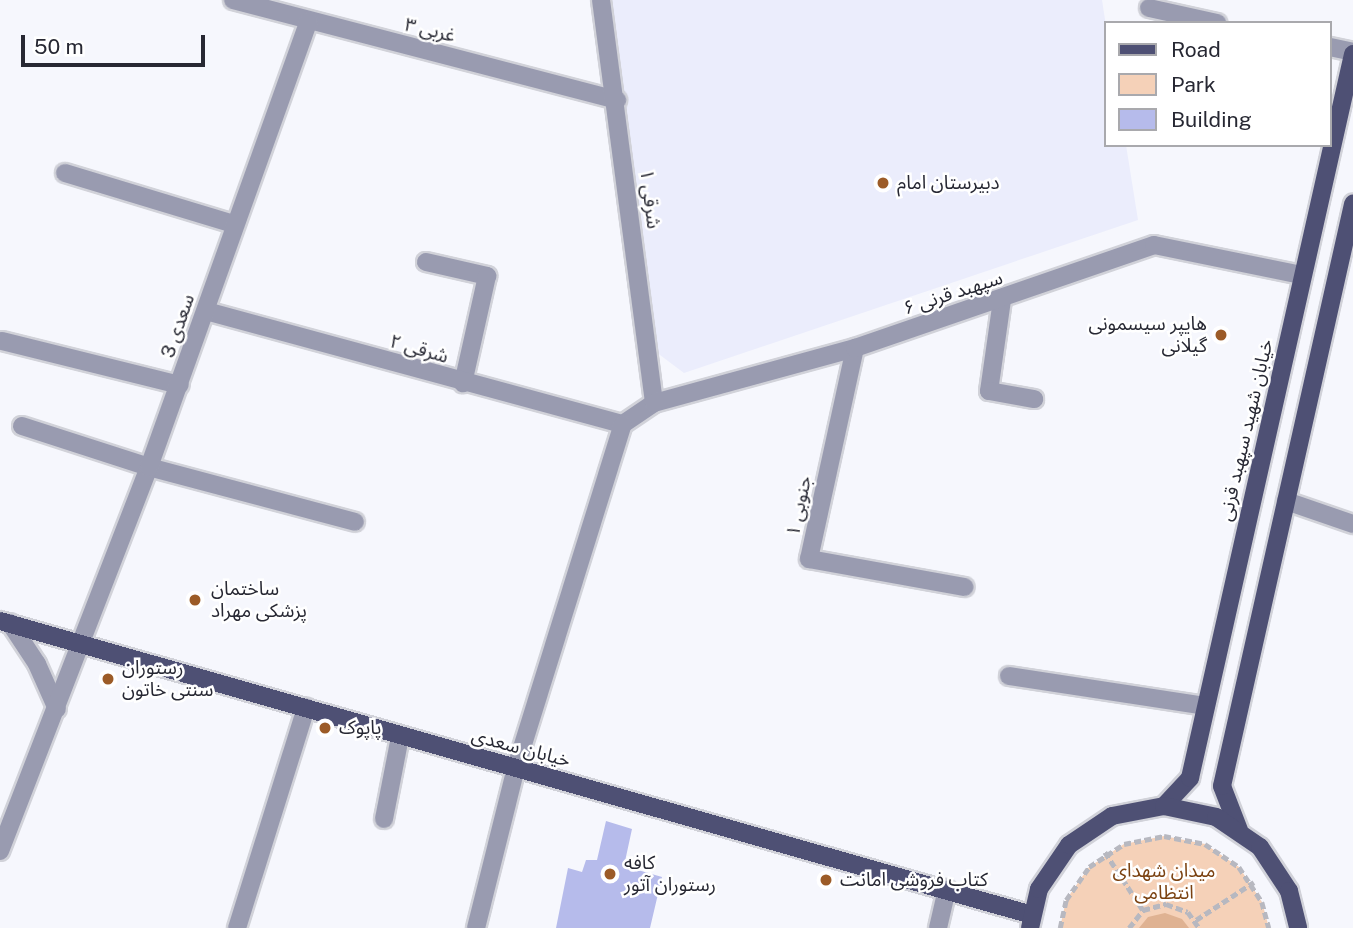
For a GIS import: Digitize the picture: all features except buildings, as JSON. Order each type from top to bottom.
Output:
[{"type":"main road","name":"خیابان شهید سپهبد قرنی","points":[[1332,144],[1353,53]]},
{"type":"main road","name":"خیابان شهید سپهبد قرنی","points":[[1164,806],[1191,778],[1331,147]]},
{"type":"main road","points":[[1239,830],[1222,786],[1353,204]]},
{"type":"main road","name":"خیابان سعدی","points":[[5,622],[400,737],[516,767],[947,889],[1031,921]]},
{"type":"main road","points":[[1031,921],[1052,866],[1089,829],[1138,809],[1164,806],[1216,817],[1239,830],[1277,867],[1289,891],[1298,928]]},
{"type":"street","name":"۳ غربی","points":[[233,0],[617,100]]},
{"type":"street","name":"شرقی ۱","points":[[601,0],[617,100],[654,403]]},
{"type":"street","points":[[1149,8],[1208,21]]},
{"type":"street","name":"سعدی 3","points":[[0,851],[83,645],[180,385],[234,224],[309,21]]},
{"type":"street","points":[[1332,48],[1353,53]]},
{"type":"street","points":[[65,173],[234,224]]},
{"type":"street","name":"سپهبد قرنی ۶","points":[[623,424],[654,403],[855,348],[1002,300],[1154,245],[1302,275]]},
{"type":"street","points":[[426,262],[487,276],[463,383]]},
{"type":"street","points":[[1002,300],[989,391],[1034,399]]},
{"type":"street","name":"شرقی ۲","points":[[206,311],[463,383],[623,424]]},
{"type":"street","points":[[2,341],[180,385]]},
{"type":"street","name":"۱ جنوبی","points":[[855,348],[809,559],[965,587]]},
{"type":"street","points":[[476,928],[516,767],[623,424]]},
{"type":"street","points":[[22,426],[149,467],[355,522]]},
{"type":"street","points":[[1286,501],[1353,524]]},
{"type":"street","points":[[5,622],[37,664],[57,709]]},
{"type":"street","points":[[1009,676],[1206,706]]},
{"type":"street","points":[[237,928],[306,708]]},
{"type":"street","points":[[384,819],[400,737]]},
{"type":"street","points":[[938,928],[947,889]]},
{"type":"path","points":[[1089,829],[1143,910]]},
{"type":"path","points":[[1060,928],[1076,882],[1105,853],[1144,838],[1185,838],[1223,854],[1252,883],[1269,928]]},
{"type":"path","points":[[1196,920],[1277,867]]},
{"type":"path","points":[[1129,928],[1143,910],[1166,904],[1177,906],[1196,920],[1199,928]]},
{"type":"shaded area","name":"دبیرستان امام","points":[[612,0],[1102,0],[1105,21],[1104,147],[1126,147],[1138,220],[684,373],[656,352]]},
{"type":"shaded area","points":[[1165,913],[1182,919],[1189,928],[1139,928],[1148,917]]},
{"type":"green space","name":"میدان شهدای انتظامی","points":[[1164,836],[1205,844],[1239,867],[1262,902],[1269,928],[1060,928],[1066,900],[1089,867],[1124,844]]},
{"type":"place","name":"دبیرستان امام","points":[[883,183]]},
{"type":"place","name":"هایپر سیسمونی گیلانی","points":[[1221,335]]},
{"type":"place","name":"ساختمان پزشکی مهراد","points":[[195,600]]},
{"type":"place","name":"رستوران سنتی خاتون","points":[[108,679]]},
{"type":"place","name":"پاپوک","points":[[325,728]]},
{"type":"place","name":"کافه رستوران آتور","points":[[610,874]]},
{"type":"place","name":"کتاب فروشی امانت","points":[[826,880]]}]
